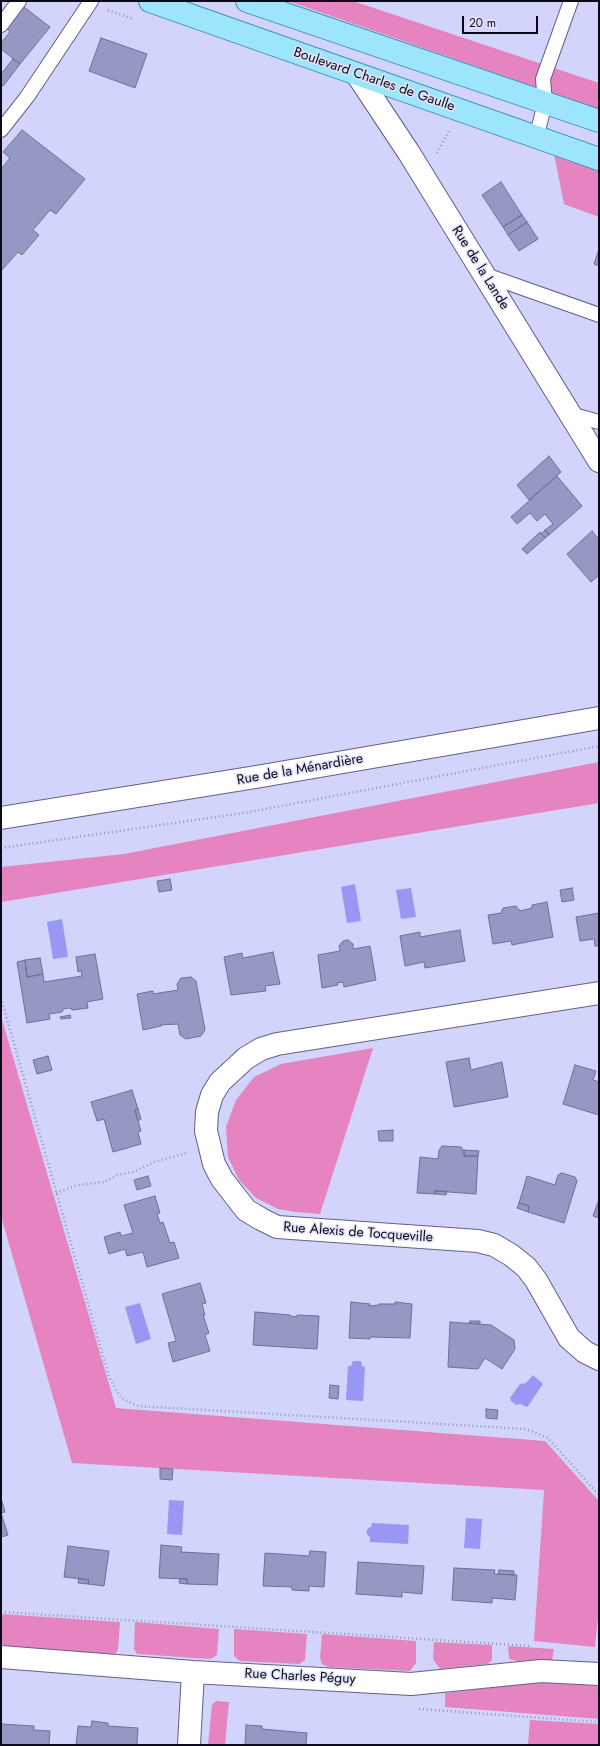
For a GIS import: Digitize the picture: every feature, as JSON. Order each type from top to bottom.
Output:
[{"type":"main road","name":"Boulevard Charles de Gaulle","points":[[150,1],[358,76],[450,106],[536,138],[599,159]]},
{"type":"main road","points":[[247,1],[599,121]]},
{"type":"street","name":"Rue de la Lande","points":[[358,76],[381,108],[599,461]]},
{"type":"street","name":"Rue de la Ménardière","points":[[1,818],[256,777],[599,718]]},
{"type":"street","name":"Rue Alexis de Tocqueville","points":[[599,993],[278,1044],[261,1049],[232,1069],[220,1082],[212,1094],[207,1112],[206,1131],[214,1164],[233,1195],[246,1210],[277,1227],[478,1241],[494,1246],[511,1255],[526,1267],[536,1280],[569,1338],[585,1352],[599,1359]]},
{"type":"street","name":"Rue Charles Péguy","points":[[1,1657],[194,1672],[411,1684],[541,1670],[599,1674]]},
{"type":"street","points":[[189,1745],[194,1672]]},
{"type":"lane","points":[[1,25],[19,1]]},
{"type":"lane","points":[[1,130],[27,97],[91,1]]},
{"type":"lane","points":[[536,138],[545,103],[544,79],[571,1]]},
{"type":"lane","points":[[483,274],[599,315]]},
{"type":"lane","points":[[570,414],[599,422]]},
{"type":"path","points":[[436,155],[450,129]]},
{"type":"path","points":[[1,848],[244,813],[599,746]]},
{"type":"path","points":[[1,998],[109,1377],[121,1398],[138,1406],[526,1429],[548,1438],[599,1494]]},
{"type":"path","points":[[56,1193],[78,1185],[105,1182],[117,1175],[133,1172],[176,1155],[210,1148]]},
{"type":"path","points":[[1,1612],[536,1646]]},
{"type":"shaded area","points":[[288,1],[353,1],[599,83],[599,109]]},
{"type":"shaded area","points":[[554,154],[599,170],[599,217],[564,204]]},
{"type":"shaded area","points":[[599,762],[599,803],[1,902],[1,867],[124,854]]},
{"type":"shaded area","points":[[355,884],[361,921],[347,923],[341,887]]},
{"type":"shaded area","points":[[411,888],[416,917],[401,919],[396,890]]},
{"type":"shaded area","points":[[62,919],[68,957],[53,959],[47,922]]},
{"type":"shaded area","points":[[1,1016],[116,1408],[545,1441],[599,1501],[599,1608],[595,1647],[534,1641],[544,1490],[72,1463],[1,1216]]},
{"type":"shaded area","points":[[373,1048],[320,1214],[278,1209],[256,1198],[239,1180],[228,1157],[226,1127],[236,1100],[254,1077],[281,1064]]},
{"type":"shaded area","points":[[140,1303],[151,1339],[136,1344],[125,1307]]},
{"type":"shaded area","points":[[353,1361],[361,1361],[362,1366],[365,1367],[363,1401],[346,1400],[348,1366],[351,1366]]},
{"type":"shaded area","points":[[533,1375],[543,1384],[528,1406],[526,1407],[521,1404],[516,1405],[510,1398],[520,1384],[526,1383]]},
{"type":"shaded area","points":[[169,1500],[184,1501],[182,1535],[167,1534]]},
{"type":"shaded area","points":[[466,1518],[482,1519],[480,1549],[464,1548]]},
{"type":"shaded area","points":[[372,1523],[409,1525],[408,1544],[370,1542],[370,1537],[366,1533],[368,1528],[371,1527]]},
{"type":"shaded area","points":[[1,1614],[120,1622],[118,1649],[116,1653],[112,1654],[30,1649],[7,1646],[1,1644]]},
{"type":"shaded area","points":[[135,1622],[219,1629],[217,1655],[210,1659],[137,1654],[134,1649]]},
{"type":"shaded area","points":[[234,1629],[307,1634],[305,1660],[299,1664],[240,1661],[234,1656]]},
{"type":"shaded area","points":[[322,1634],[416,1641],[416,1663],[410,1671],[328,1667],[322,1664],[320,1658]]},
{"type":"shaded area","points":[[434,1642],[492,1645],[492,1660],[488,1664],[440,1669],[433,1659]]},
{"type":"shaded area","points":[[508,1646],[554,1649],[552,1660],[517,1661],[509,1659]]},
{"type":"shaded area","points":[[541,1682],[599,1686],[599,1719],[445,1707],[445,1693]]},
{"type":"shaded area","points":[[216,1701],[229,1702],[225,1745],[208,1745],[212,1705]]},
{"type":"shaded area","points":[[530,1720],[599,1724],[599,1745],[528,1745]]},
{"type":"building","points":[[24,7],[50,27],[20,64],[1,49],[1,43],[10,32],[7,29]]},
{"type":"building","points":[[101,38],[147,54],[135,88],[89,71]]},
{"type":"building","points":[[13,59],[20,64],[3,86],[1,85],[1,74]]},
{"type":"building","points":[[22,130],[85,179],[56,214],[50,210],[33,230],[39,235],[22,255],[18,252],[1,271],[1,169],[10,158],[3,152]]},
{"type":"building","points":[[501,182],[522,215],[503,227],[482,195]]},
{"type":"building","points":[[522,215],[527,222],[508,235],[503,227]]},
{"type":"building","points":[[527,222],[538,239],[519,251],[508,235]]},
{"type":"building","points":[[599,249],[599,266],[594,264]]},
{"type":"building","points":[[549,456],[561,472],[529,500],[517,485]]},
{"type":"building","points":[[557,476],[582,506],[549,535],[545,530],[553,524],[545,514],[537,521],[530,513],[517,524],[511,517]]},
{"type":"building","points":[[545,530],[549,535],[545,538],[541,534]]},
{"type":"building","points":[[592,531],[599,540],[599,575],[591,582],[567,554]]},
{"type":"building","points":[[540,532],[545,538],[527,554],[522,549]]},
{"type":"building","points":[[170,879],[172,890],[159,892],[157,881]]},
{"type":"building","points":[[572,888],[574,900],[562,902],[560,890]]},
{"type":"building","points":[[547,902],[553,937],[512,945],[511,941],[493,944],[488,915],[501,913],[503,908],[516,906],[520,911],[532,908],[532,905]]},
{"type":"building","points":[[599,913],[599,946],[595,946],[594,939],[580,941],[576,917]]},
{"type":"building","points":[[460,930],[465,961],[425,968],[424,962],[405,966],[400,936],[420,932],[420,937]]},
{"type":"building","points":[[348,940],[353,944],[353,949],[370,946],[376,980],[344,987],[343,982],[337,983],[338,985],[322,988],[318,955],[340,951],[339,946],[343,941]]},
{"type":"building","points":[[273,952],[280,984],[265,986],[266,991],[231,995],[224,957],[242,953],[243,958]]},
{"type":"building","points":[[95,954],[103,999],[87,1002],[88,1008],[73,1010],[69,1008],[63,1009],[62,1012],[49,1014],[50,1019],[27,1023],[17,962],[25,960],[27,977],[43,974],[44,982],[82,976],[81,971],[78,972],[76,957]]},
{"type":"building","points":[[40,958],[43,974],[27,977],[25,960]]},
{"type":"building","points":[[191,977],[196,981],[205,1030],[201,1036],[186,1039],[180,1035],[178,1024],[160,1025],[161,1026],[143,1030],[137,994],[153,991],[153,994],[178,990],[177,984],[181,978]]},
{"type":"building","points":[[70,1015],[71,1018],[61,1019],[60,1017]]},
{"type":"building","points":[[48,1056],[52,1070],[37,1074],[33,1060]]},
{"type":"building","points":[[469,1058],[471,1070],[502,1062],[508,1097],[454,1107],[446,1062]]},
{"type":"building","points":[[575,1065],[596,1071],[593,1080],[599,1082],[599,1115],[563,1104]]},
{"type":"building","points":[[132,1090],[138,1109],[135,1110],[141,1131],[138,1132],[141,1144],[113,1152],[104,1119],[97,1121],[91,1102]]},
{"type":"building","points":[[138,1109],[141,1119],[138,1121],[135,1110]]},
{"type":"building","points":[[393,1130],[393,1141],[379,1141],[378,1131]]},
{"type":"building","points":[[442,1146],[461,1147],[464,1152],[464,1156],[478,1156],[476,1194],[435,1191],[435,1194],[417,1193],[420,1157],[438,1159],[439,1150]]},
{"type":"building","points":[[464,1150],[479,1151],[478,1156],[464,1156]]},
{"type":"building","points":[[562,1173],[575,1177],[577,1181],[564,1223],[528,1212],[529,1206],[519,1203],[527,1176],[555,1185],[558,1175]]},
{"type":"building","points":[[148,1176],[151,1186],[137,1190],[134,1180]]},
{"type":"building","points":[[435,1191],[447,1191],[446,1195],[435,1194]]},
{"type":"building","points":[[155,1196],[160,1213],[157,1214],[160,1223],[163,1222],[170,1243],[174,1242],[179,1258],[147,1267],[143,1252],[127,1256],[125,1249],[109,1254],[104,1237],[120,1232],[121,1236],[133,1233],[124,1205]]},
{"type":"building","points":[[598,1202],[599,1203],[599,1218],[593,1216]]},
{"type":"building","points":[[519,1203],[529,1206],[528,1212],[517,1208]]},
{"type":"building","points":[[200,1283],[206,1303],[202,1304],[205,1315],[203,1315],[209,1333],[205,1335],[210,1351],[173,1362],[168,1343],[176,1341],[162,1294]]},
{"type":"building","points":[[351,1302],[370,1304],[369,1306],[379,1304],[395,1304],[395,1302],[412,1304],[410,1338],[349,1338]]},
{"type":"building","points":[[255,1312],[297,1317],[297,1315],[319,1316],[317,1349],[253,1345]]},
{"type":"building","points":[[470,1321],[480,1321],[480,1324],[469,1323]]},
{"type":"building","points":[[450,1322],[491,1325],[514,1340],[515,1349],[502,1369],[485,1358],[478,1369],[448,1367]]},
{"type":"building","points":[[330,1385],[339,1386],[338,1399],[329,1398]]},
{"type":"building","points":[[486,1409],[498,1410],[497,1419],[486,1418]]},
{"type":"building","points":[[160,1468],[173,1469],[172,1480],[160,1479]]},
{"type":"building","points":[[1,1498],[5,1512],[1,1513]]},
{"type":"building","points":[[1,1513],[8,1535],[1,1537]]},
{"type":"building","points":[[161,1545],[182,1547],[181,1552],[219,1554],[217,1585],[187,1584],[187,1579],[159,1578]]},
{"type":"building","points":[[68,1546],[109,1551],[104,1586],[88,1584],[89,1580],[64,1577]]},
{"type":"building","points":[[310,1551],[326,1552],[324,1587],[309,1586],[309,1591],[292,1590],[292,1587],[263,1586],[265,1553],[309,1556]]},
{"type":"building","points":[[358,1562],[424,1566],[422,1594],[402,1592],[402,1597],[356,1594]]},
{"type":"building","points":[[454,1568],[495,1570],[494,1574],[517,1575],[515,1600],[492,1598],[492,1603],[452,1600]]},
{"type":"building","points":[[499,1570],[514,1571],[514,1575],[498,1574]]},
{"type":"building","points":[[79,1578],[89,1580],[88,1584],[78,1583]]},
{"type":"building","points":[[180,1579],[187,1579],[187,1584],[179,1583]]},
{"type":"building","points":[[92,1721],[108,1723],[108,1726],[138,1728],[137,1745],[76,1745],[78,1726],[91,1727]]},
{"type":"building","points":[[1,1724],[34,1726],[34,1730],[50,1731],[49,1745],[1,1745]]},
{"type":"building","points":[[246,1725],[262,1726],[262,1729],[307,1733],[306,1745],[245,1745]]}]
